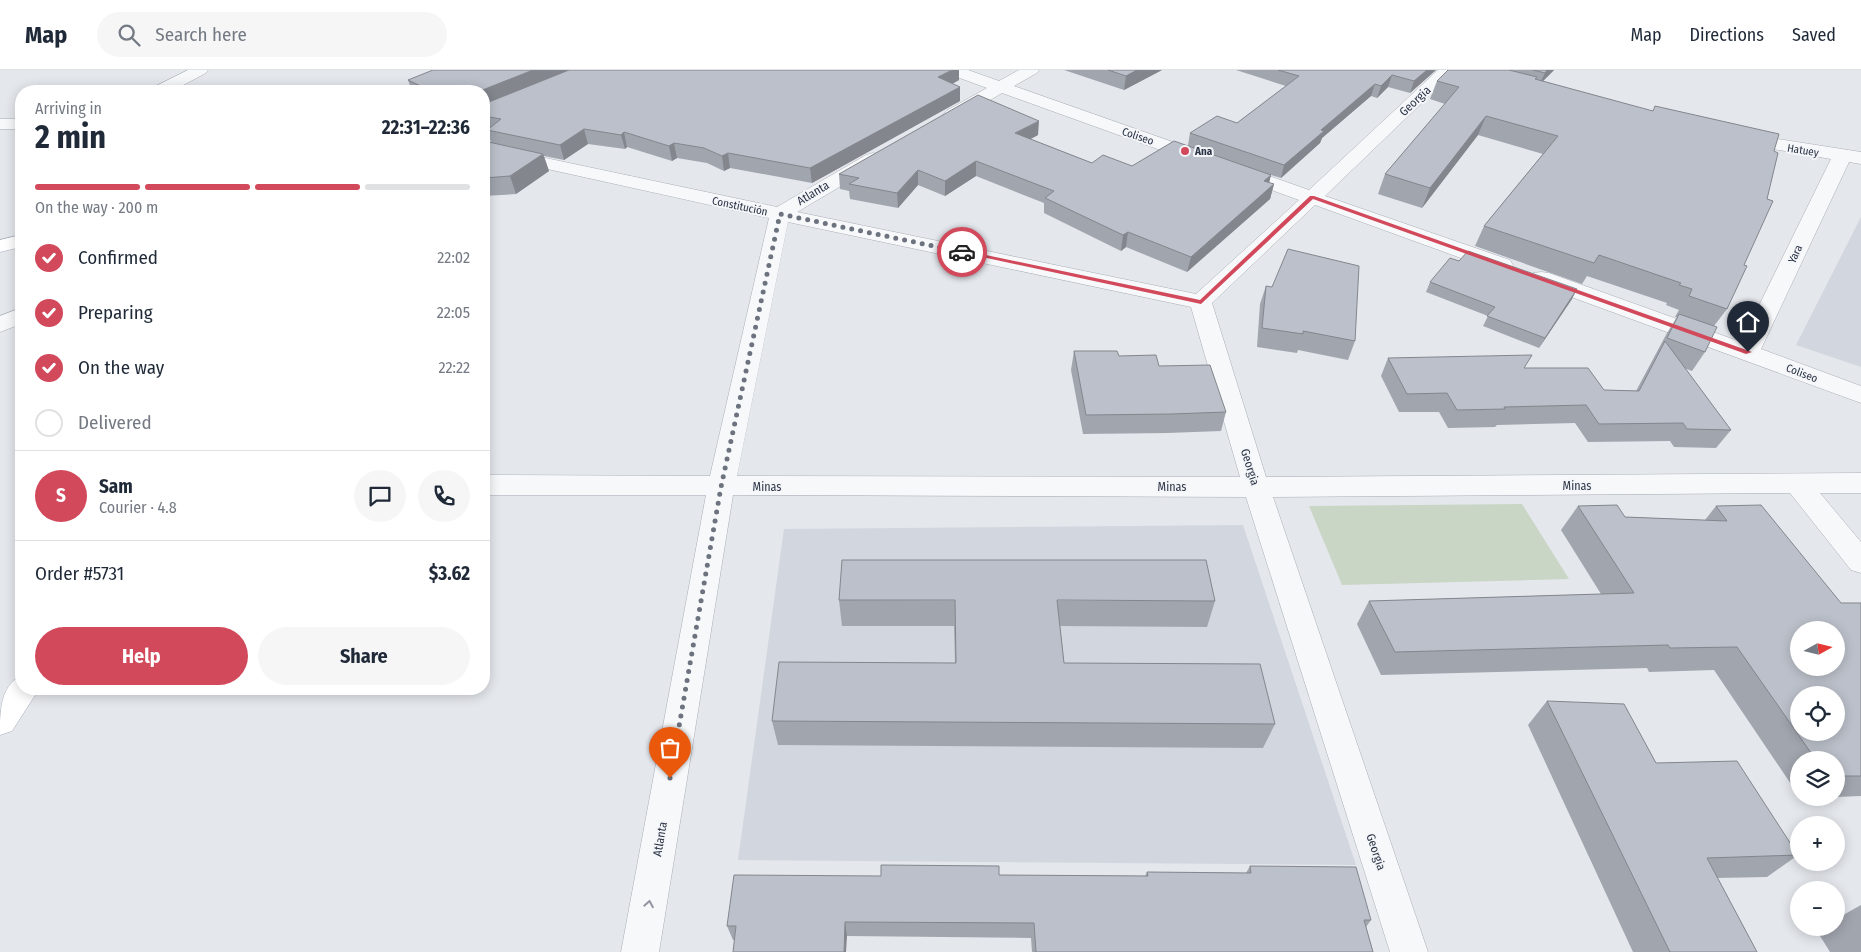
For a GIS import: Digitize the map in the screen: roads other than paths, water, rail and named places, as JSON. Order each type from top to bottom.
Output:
[{"type":"main road","points":[[0,246],[15,242]]},
{"type":"main road","points":[[1,719],[19,695]]},
{"type":"street","points":[[171,85],[200,70]]},
{"type":"street","name":"Coliseo","points":[[952,70],[1748,352],[1861,395]]},
{"type":"street","points":[[934,125],[1030,70]]},
{"type":"street","name":"Georgia","points":[[1409,952],[1256,487],[1201,302],[1312,197],[1455,71]]},
{"type":"street","points":[[0,124],[15,124]]},
{"type":"street","name":"Hatuey","points":[[1720,134],[1851,157]]},
{"type":"street","name":"Atlanta","points":[[640,952],[721,487],[780,214],[809,195],[892,148]]},
{"type":"street","name":"Constitución","points":[[490,151],[1201,302]]},
{"type":"street","name":"Yara","points":[[1748,352],[1851,157]]},
{"type":"street","points":[[0,325],[15,318]]},
{"type":"street","name":"Minas","points":[[490,485],[1256,487],[1798,485],[1861,483]]},
{"type":"street","points":[[1798,485],[1861,562]]},
{"type":"place","name":"Ana","points":[[1185,151]]}]
